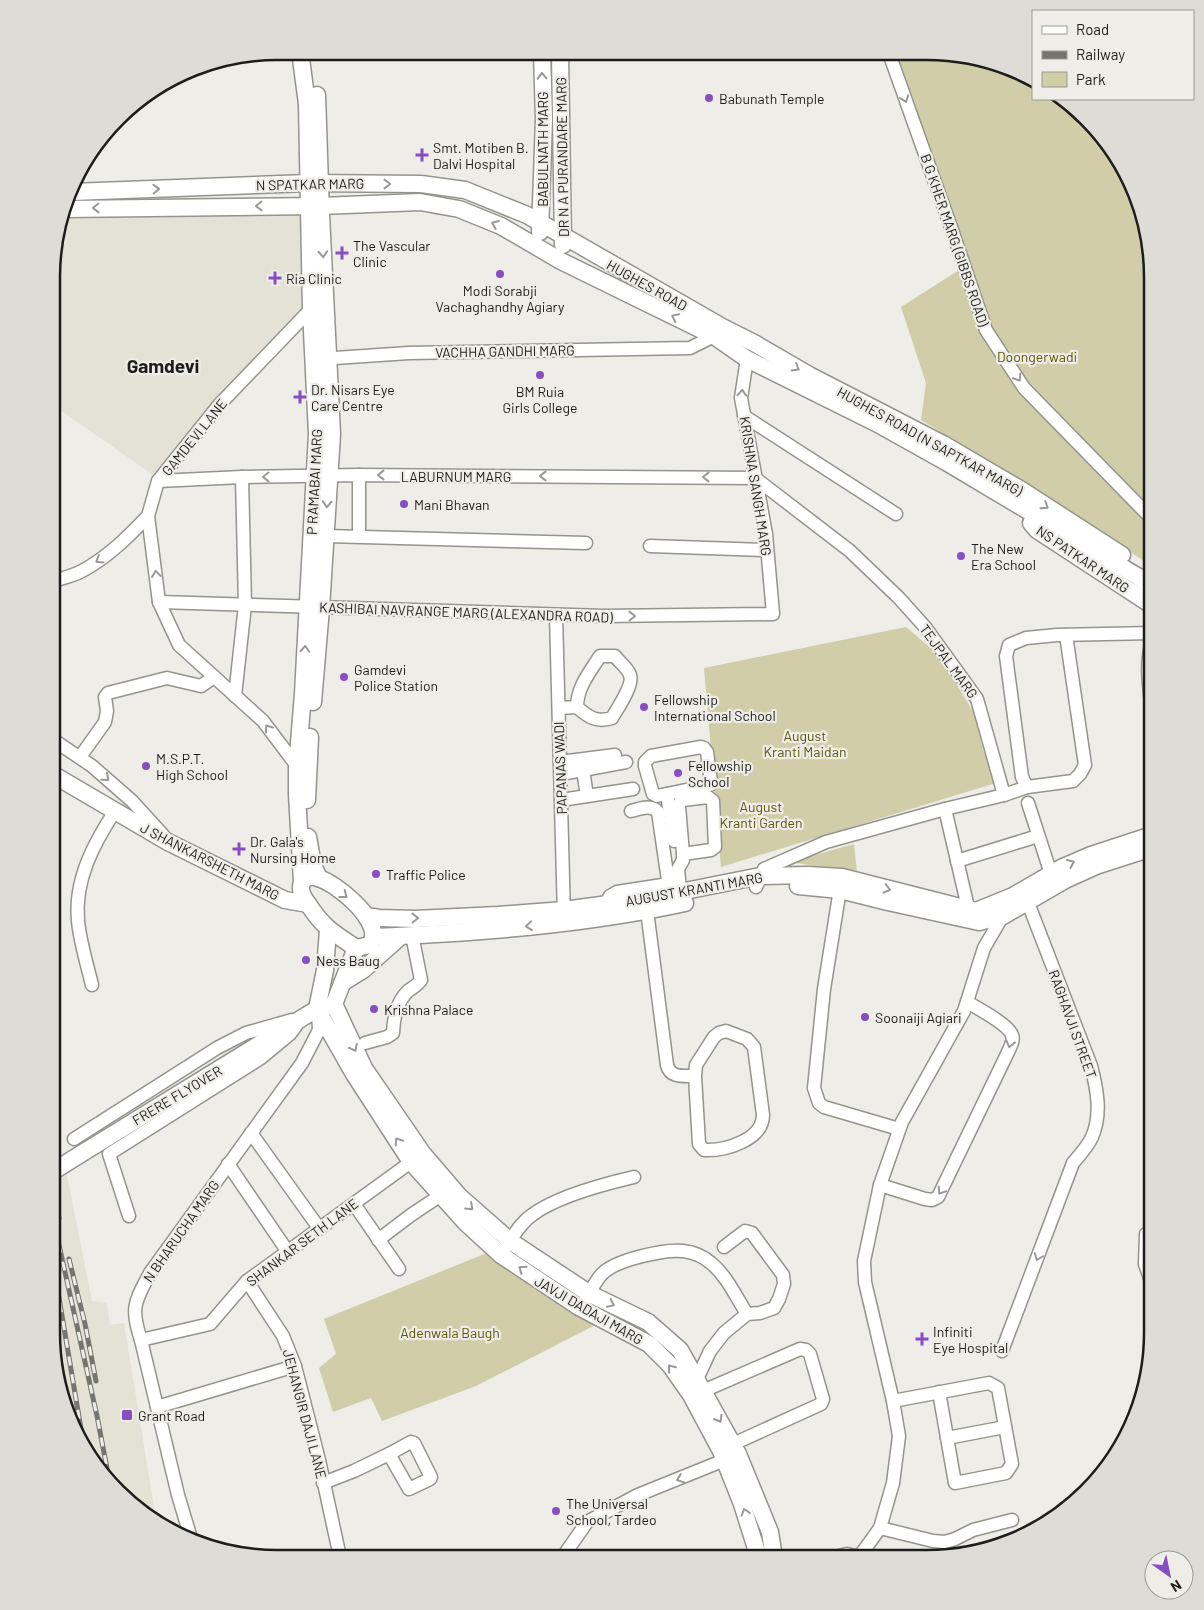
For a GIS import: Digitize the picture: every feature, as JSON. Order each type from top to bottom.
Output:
[{"type":"main road","name":"P RAMABAI MARG","points":[[302,60],[312,103]]},
{"type":"main road","name":"P RAMABAI MARG","points":[[312,60],[315,183],[310,310],[321,359]]},
{"type":"main road","name":"BABULNATH MARG","points":[[538,247],[541,224],[544,119],[542,60]]},
{"type":"main road","name":"DR N A PURANDARE MARG","points":[[560,60],[561,188],[564,238],[561,261]]},
{"type":"main road","name":"N SPATKAR MARG","points":[[78,192],[315,183],[421,184],[465,190],[527,215],[541,224]]},
{"type":"main road","points":[[355,184],[356,204]]},
{"type":"main road","name":"N SPATKAR MARG","points":[[71,209],[314,206],[420,202],[459,209],[501,226],[538,247]]},
{"type":"main road","name":"P RAMABAI MARG","points":[[314,206],[325,296],[321,359],[324,434],[309,694],[302,772],[297,794],[302,882],[300,888],[319,921],[328,930],[356,948]]},
{"type":"main road","name":"HUGHES ROAD","points":[[541,224],[724,328],[754,343]]},
{"type":"main road","points":[[538,247],[561,261],[714,336],[747,358],[878,424],[946,462],[1144,581]]},
{"type":"main road","points":[[747,358],[754,343]]},
{"type":"main road","name":"HUGHES ROAD (N SAPTKAR MARG)","points":[[754,343],[809,375],[942,444],[1007,482],[1144,570]]},
{"type":"main road","name":"P RAMABAI MARG","points":[[314,608],[326,536],[322,476]]},
{"type":"main road","name":"NS PATKAR MARG","points":[[1019,507],[1037,530],[1144,600]]},
{"type":"main road","name":"P RAMABAI MARG","points":[[302,772],[308,840],[313,865],[319,878]]},
{"type":"main road","name":"J SHANKARSHETH MARG","points":[[60,779],[168,842],[285,900],[308,904]]},
{"type":"main road","name":"AUGUST KRANTI MARG","points":[[974,916],[1065,880],[1096,866],[1144,840]]},
{"type":"main road","name":"AUGUST KRANTI MARG","points":[[373,937],[407,936],[646,905],[674,896],[758,882],[807,886],[841,884],[974,916],[1003,916],[1021,896],[1063,867],[1091,855],[1144,848]]},
{"type":"main road","points":[[302,882],[306,878],[319,878],[338,890],[356,904],[366,916],[371,926],[373,937],[370,945],[356,948],[334,1004]]},
{"type":"main road","name":"AUGUST KRANTI MARG","points":[[366,916],[415,919],[498,915],[564,916]]},
{"type":"main road","points":[[317,1009],[325,970],[328,930]]},
{"type":"main road","points":[[342,983],[363,970],[407,936]]},
{"type":"main road","name":"FRERE FLYOVER","points":[[60,1164],[79,1146],[317,1009],[334,1004]]},
{"type":"main road","name":"JAVJI DADAJI MARG","points":[[334,1004],[364,1068],[423,1154],[466,1222],[485,1229],[505,1248],[579,1307],[648,1344],[670,1364],[732,1453],[742,1504],[756,1550]]},
{"type":"main road","name":"JAVJI DADAJI MARG","points":[[317,1009],[354,1074],[411,1162],[446,1192]]},
{"type":"main road","name":"JAVJI DADAJI MARG","points":[[505,1248],[590,1294],[648,1322],[680,1350],[700,1385],[770,1532],[773,1550]]},
{"type":"street","name":"B G KHER MARG (GIBBS ROAD)","points":[[891,60],[986,330],[1024,388],[1144,511]]},
{"type":"street","name":"GAMDEVI LANE","points":[[302,772],[263,720],[179,645],[159,602],[148,516],[158,481],[219,405],[325,296]]},
{"type":"street","name":"VACHHA GANDHI MARG","points":[[321,359],[409,353],[690,348],[714,336]]},
{"type":"street","name":"KRISHNA SANGH MARG","points":[[747,358],[741,398],[766,534],[773,614]]},
{"type":"street","points":[[744,416],[896,514]]},
{"type":"street","name":"LABURNUM MARG","points":[[158,481],[359,475],[755,478]]},
{"type":"street","points":[[359,475],[359,531]]},
{"type":"street","points":[[235,696],[244,604],[242,477]]},
{"type":"street","name":"TEJPAL MARG","points":[[755,478],[850,551],[899,598],[925,627],[977,699],[1004,795]]},
{"type":"street","points":[[60,579],[81,572],[110,553],[148,516]]},
{"type":"street","points":[[326,536],[586,543]]},
{"type":"street","points":[[650,546],[767,550]]},
{"type":"street","name":"KASHIBAI NAVRANGE MARG (ALEXANDRA ROAD)","points":[[159,602],[604,616],[773,614]]},
{"type":"street","name":"PAPANAS WADI","points":[[556,615],[564,916]]},
{"type":"street","points":[[1027,787],[1022,777],[1006,656],[1009,645],[1026,638],[1066,634],[1144,633]]},
{"type":"street","points":[[758,882],[764,870],[826,842],[945,808],[1004,795],[1027,787],[1073,781],[1085,765],[1066,634]]},
{"type":"street","points":[[559,708],[577,707],[592,719],[604,720],[612,718],[631,680],[630,674],[615,656],[600,656],[583,683],[577,699],[577,707]]},
{"type":"street","points":[[80,757],[105,722],[107,711],[105,697],[108,692],[167,678],[201,686],[214,676]]},
{"type":"street","points":[[60,744],[80,757],[132,801],[168,842]]},
{"type":"street","points":[[700,747],[705,749],[710,785],[667,794],[657,796],[651,792],[645,766],[647,760],[652,756],[700,747]]},
{"type":"street","points":[[620,758],[584,770],[561,768],[620,758]]},
{"type":"street","points":[[584,770],[587,796]]},
{"type":"street","points":[[562,800],[633,790]]},
{"type":"street","points":[[667,794],[678,869],[674,896]]},
{"type":"street","points":[[678,869],[683,860],[680,802],[683,800],[711,798],[713,801],[715,848],[683,854]]},
{"type":"street","points":[[1028,803],[1051,874]]},
{"type":"street","points":[[631,811],[649,807],[654,808],[658,812],[674,896]]},
{"type":"street","points":[[945,808],[957,861],[984,948]]},
{"type":"street","points":[[92,984],[78,920],[80,884],[97,840],[115,811]]},
{"type":"street","points":[[957,861],[1038,836]]},
{"type":"street","points":[[841,884],[824,989],[814,1088],[819,1103],[824,1107],[899,1129]]},
{"type":"street","points":[[602,911],[610,896],[617,892],[674,896]]},
{"type":"street","name":"RAGHAVJI STREET","points":[[1002,1351],[1073,1162],[1092,1137],[1099,1109],[1097,1090],[1091,1066],[1021,896]]},
{"type":"street","points":[[646,905],[668,1071],[674,1075],[695,1076]]},
{"type":"street","points":[[863,1550],[880,1528],[893,1483],[899,1436],[893,1401],[865,1282],[864,1261],[880,1185],[902,1122],[953,1032],[967,1002],[984,948],[1003,916]]},
{"type":"street","points":[[365,1043],[387,1037],[393,1033],[397,1005],[404,995],[421,980],[407,936]]},
{"type":"street","points":[[880,1185],[925,1199],[932,1200],[938,1196],[1009,1050],[1012,1039],[1011,1033],[967,1002]]},
{"type":"street","name":"N BHARUCHA MARG","points":[[189,1531],[178,1494],[141,1340],[136,1327],[135,1302],[150,1273],[302,1063],[319,1030],[317,1009]]},
{"type":"street","points":[[129,1216],[109,1154],[261,1058],[290,1034],[302,1018]]},
{"type":"street","points":[[726,1032],[752,1042],[763,1115],[763,1121],[757,1133],[749,1139],[714,1150],[704,1150],[700,1144],[695,1076],[696,1065],[714,1037],[719,1033],[726,1032]]},
{"type":"street","points":[[252,1133],[319,1228]]},
{"type":"street","name":"SHANKAR SETH LANE","points":[[141,1340],[210,1324],[247,1282],[411,1162]]},
{"type":"street","points":[[228,1164],[288,1252]]},
{"type":"street","points":[[505,1248],[522,1223],[532,1214],[597,1187],[634,1177]]},
{"type":"street","points":[[378,1240],[446,1192]]},
{"type":"street","points":[[354,1204],[399,1269]]},
{"type":"street","points":[[700,1385],[710,1351],[724,1333],[747,1314],[760,1313],[774,1308],[780,1299],[784,1284],[783,1275],[749,1231],[745,1231],[724,1248]]},
{"type":"street","points":[[579,1307],[603,1273],[618,1264],[667,1251],[685,1251],[700,1256],[711,1263],[723,1275],[747,1314]]},
{"type":"street","name":"JEHANGIR DAJI LANE","points":[[247,1282],[283,1336],[295,1366],[338,1550]]},
{"type":"street","points":[[568,1550],[587,1522],[638,1495],[732,1453],[821,1404],[823,1400],[810,1354],[806,1350],[800,1349],[700,1385]]},
{"type":"street","points":[[157,1407],[295,1366]]},
{"type":"street","points":[[893,1401],[939,1392],[989,1383],[998,1388],[1012,1464],[1006,1472],[955,1482],[939,1392]]},
{"type":"street","points":[[947,1438],[1005,1427]]},
{"type":"street","points":[[323,1483],[389,1454]]},
{"type":"street","points":[[880,1528],[933,1541],[945,1542],[955,1540],[973,1530],[1012,1520]]},
{"type":"shaded area","points":[[301,214],[304,308],[156,477],[60,410],[60,263],[68,219]]},
{"type":"shaded area","points":[[60,1147],[92,1301],[107,1303],[110,1325],[124,1323],[155,1512],[123,1487],[97,1454],[82,1429],[67,1389],[60,1347]]},
{"type":"green space","name":"Doongerwadi","points":[[895,60],[941,60],[969,64],[983,67],[1023,82],[1032,87],[1032,100],[1052,100],[1081,123],[1107,156],[1122,181],[1137,221],[1144,263],[1144,561],[1024,482],[921,420],[926,383],[901,307],[967,265]]},
{"type":"green space","name":"August Kranti Maidan","points":[[906,627],[939,655],[974,713],[983,750],[996,783],[721,867],[704,668]]},
{"type":"green space","points":[[854,844],[857,873],[790,862]]},
{"type":"green space","name":"Adenwala Baugh","points":[[494,1250],[607,1319],[476,1386],[382,1421],[371,1398],[333,1412],[319,1368],[336,1354],[324,1319]]},
{"type":"railway","points":[[60,1250],[107,1467]]},
{"type":"railway","points":[[69,1259],[85,1324],[96,1381]]},
{"type":"railway","points":[[60,1304],[80,1424]]},
{"type":"place","name":"Babunath Temple","points":[[709,98]]},
{"type":"place","name":"Smt. Motiben B. Dalvi Hospital","points":[[422,155]]},
{"type":"place","name":"The Vascular Clinic","points":[[342,253]]},
{"type":"place","name":"Modi Sorabji Vachaghandhy Agiary","points":[[500,274]]},
{"type":"place","name":"Ria Clinic","points":[[275,278]]},
{"type":"place","name":"BM Ruia Girls College","points":[[540,375]]},
{"type":"place","name":"Dr. Nisars Eye Care Centre","points":[[300,397]]},
{"type":"place","name":"Mani Bhavan","points":[[404,504]]},
{"type":"place","name":"The New Era School","points":[[961,556]]},
{"type":"place","name":"Gamdevi Police Station","points":[[344,677]]},
{"type":"place","name":"Fellowship International School","points":[[644,707]]},
{"type":"place","name":"M.S.P.T. High School","points":[[146,766]]},
{"type":"place","name":"Fellowship School","points":[[678,773]]},
{"type":"place","name":"Dr. Gala's Nursing Home","points":[[239,849]]},
{"type":"place","name":"Traffic Police","points":[[376,874]]},
{"type":"place","name":"Ness Baug","points":[[306,960]]},
{"type":"place","name":"Krishna Palace","points":[[374,1009]]},
{"type":"place","name":"Soonaiji Agiari","points":[[865,1017]]},
{"type":"place","name":"Infiniti Eye Hospital","points":[[922,1339]]},
{"type":"place","name":"Grant Road","points":[[127,1415]]},
{"type":"place","name":"The Universal School, Tardeo","points":[[556,1511]]},
{"type":"district","name":"Gamdevi","points":[[163,365]]},
{"type":"park label","name":"August Kranti Garden","points":[[761,814]]}]
